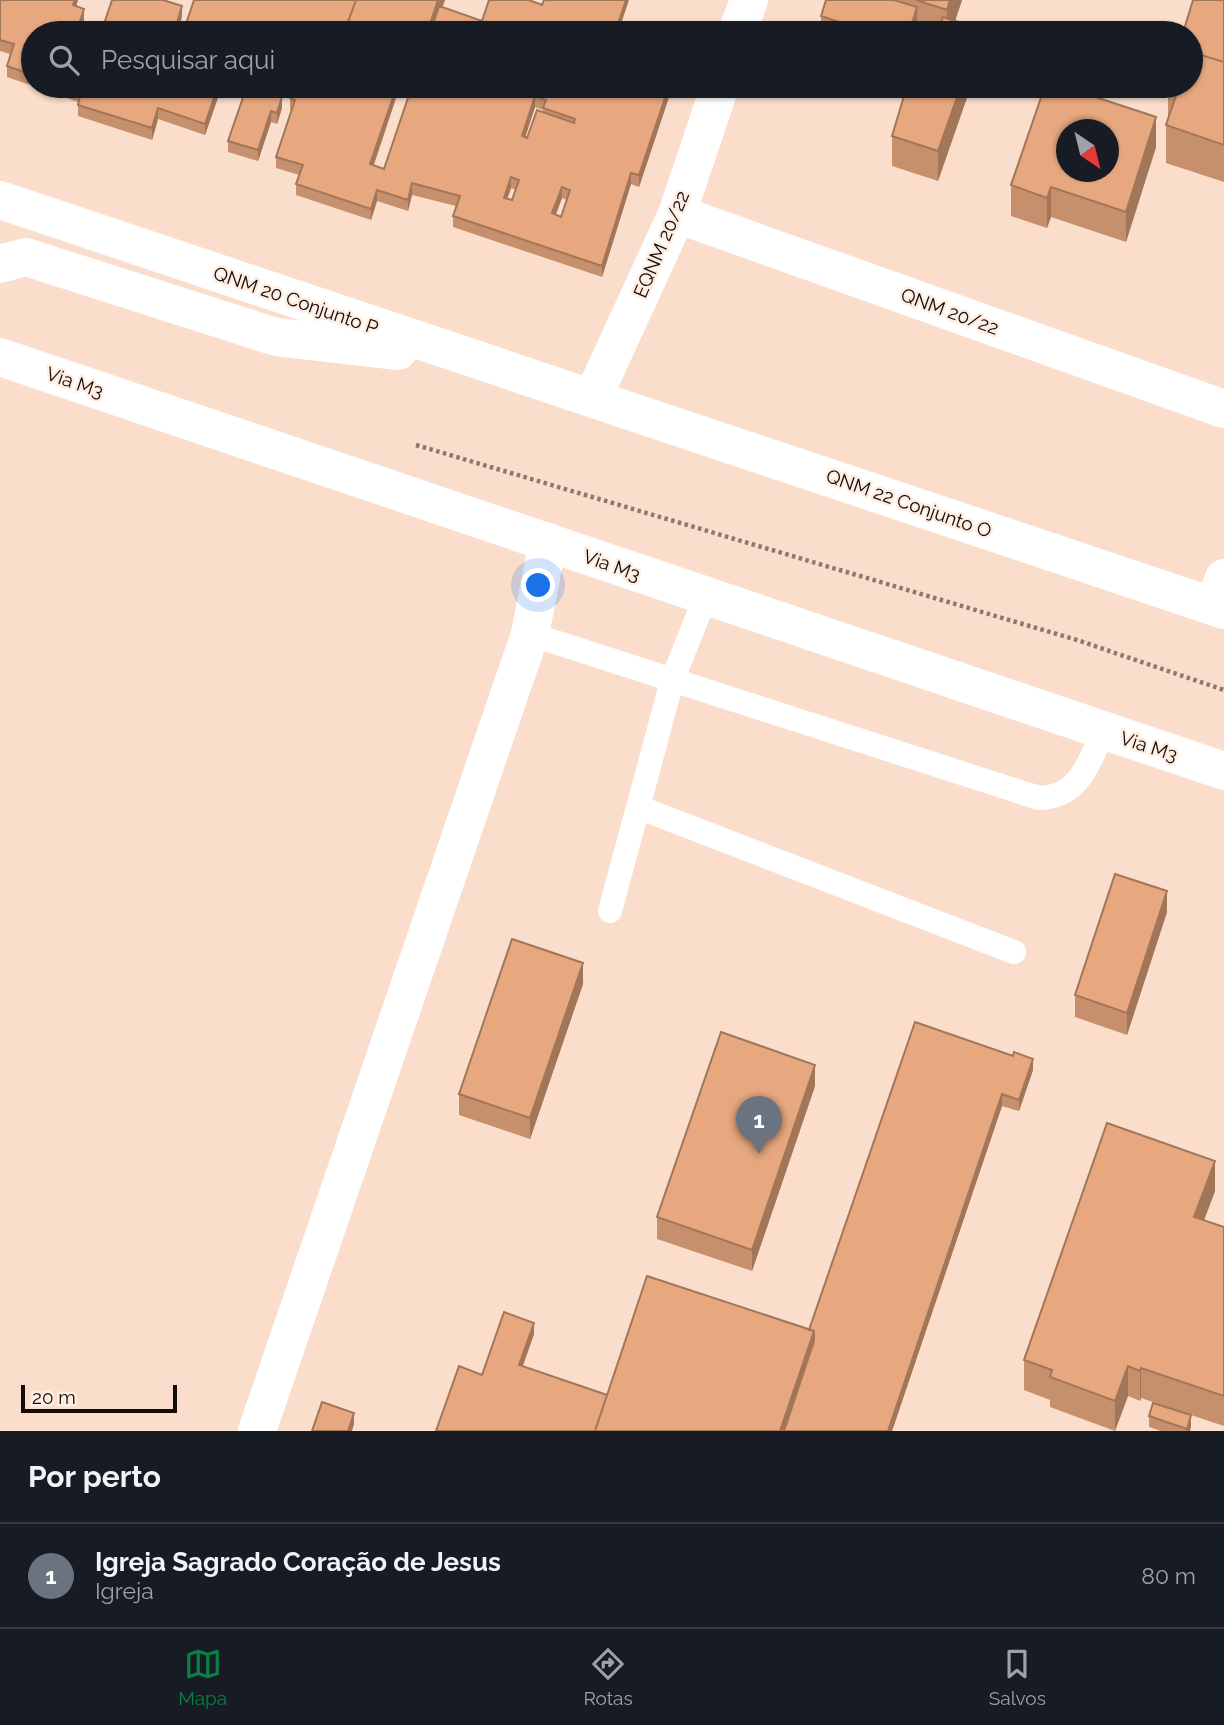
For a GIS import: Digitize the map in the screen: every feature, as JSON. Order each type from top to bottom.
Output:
[{"type":"main road","points":[[741,21],[748,0]]},
{"type":"main road","name":"EQNM 20/22","points":[[593,397],[677,214],[716,98]]},
{"type":"main road","name":"QNM 20 Conjunto P","points":[[0,200],[593,397]]},
{"type":"main road","name":"QNM 20/22","points":[[677,214],[1224,409]]},
{"type":"main road","points":[[0,264],[26,257],[276,337],[477,360]]},
{"type":"main road","name":"Via M3","points":[[1,357],[548,542],[705,598],[1224,771]]},
{"type":"main road","name":"QNM 22 Conjunto O","points":[[593,397],[1221,598]]},
{"type":"main road","points":[[257,1431],[530,634],[548,542]]},
{"type":"lane","points":[[610,911],[672,681],[705,598]]},
{"type":"lane","points":[[530,634],[1039,799],[1065,794],[1081,778],[1104,731]]},
{"type":"lane","points":[[638,807],[1014,952]]},
{"type":"path","points":[[405,442],[1077,640],[1224,690]]},
{"type":"building","points":[[0,0],[75,0],[73,5],[84,9],[80,21],[21,21],[21,71],[7,66],[14,44],[0,40]]},
{"type":"building","points":[[112,0],[163,0],[182,6],[178,21],[105,21]]},
{"type":"building","points":[[194,0],[356,0],[348,21],[187,21]]},
{"type":"building","points":[[356,0],[438,0],[431,21],[348,21]]},
{"type":"building","points":[[489,0],[529,0],[542,5],[544,0],[626,0],[619,21],[482,21]]},
{"type":"building","points":[[826,0],[894,0],[917,7],[913,21],[836,21],[821,16]]},
{"type":"building","points":[[916,0],[950,0],[947,10]]},
{"type":"building","points":[[1193,0],[1224,0],[1224,62],[1203,56],[1203,21],[1187,21]]},
{"type":"building","points":[[439,6],[482,21],[434,21]]},
{"type":"building","points":[[1203,56],[1224,62],[1224,145],[1166,125],[1175,98],[1203,98]]},
{"type":"building","points":[[80,98],[214,98],[205,124],[158,108],[152,128],[78,105]]},
{"type":"building","points":[[243,98],[282,98],[277,113],[271,111],[258,150],[228,141]]},
{"type":"building","points":[[290,98],[393,98],[370,164],[384,169],[408,98],[534,98],[522,136],[527,138],[537,110],[574,123],[575,119],[543,108],[546,100],[540,98],[665,98],[639,175],[631,173],[602,266],[453,216],[460,196],[412,183],[408,200],[377,190],[371,209],[296,184],[303,165],[276,157],[295,100]],"holes":[[[511,177],[519,180],[512,200],[504,198]],[[562,187],[570,190],[561,217],[552,213]]]},
{"type":"building","points":[[903,98],[957,98],[938,151],[892,136]]},
{"type":"building","points":[[1041,98],[1098,98],[1156,117],[1126,212],[1051,187],[1047,198],[1011,185]]},
{"type":"building","points":[[1115,874],[1167,891],[1127,1013],[1075,995]]},
{"type":"building","points":[[512,939],[583,963],[530,1118],[459,1094]]},
{"type":"building","points":[[915,1022],[1013,1056],[1014,1052],[1033,1059],[1019,1100],[1002,1094],[888,1431],[784,1431],[814,1341],[814,1331],[809,1330]]},
{"type":"building","points":[[721,1032],[815,1065],[752,1250],[657,1217]]},
{"type":"building","points":[[1107,1123],[1215,1161],[1194,1217],[1224,1227],[1224,1396],[1128,1366],[1115,1401],[1050,1377],[1052,1370],[1024,1360]]},
{"type":"building","points":[[647,1276],[814,1331],[780,1431],[595,1431]]},
{"type":"building","points":[[504,1312],[534,1323],[519,1365],[607,1395],[595,1431],[436,1431],[459,1366],[482,1375]]},
{"type":"building","points":[[322,1402],[354,1413],[348,1431],[312,1431]]},
{"type":"building","points":[[1153,1403],[1191,1415],[1187,1429],[1149,1416]]},
{"type":"place","name":"Igreja Sagrado Coração de Jesus","points":[[759,1154]]}]
